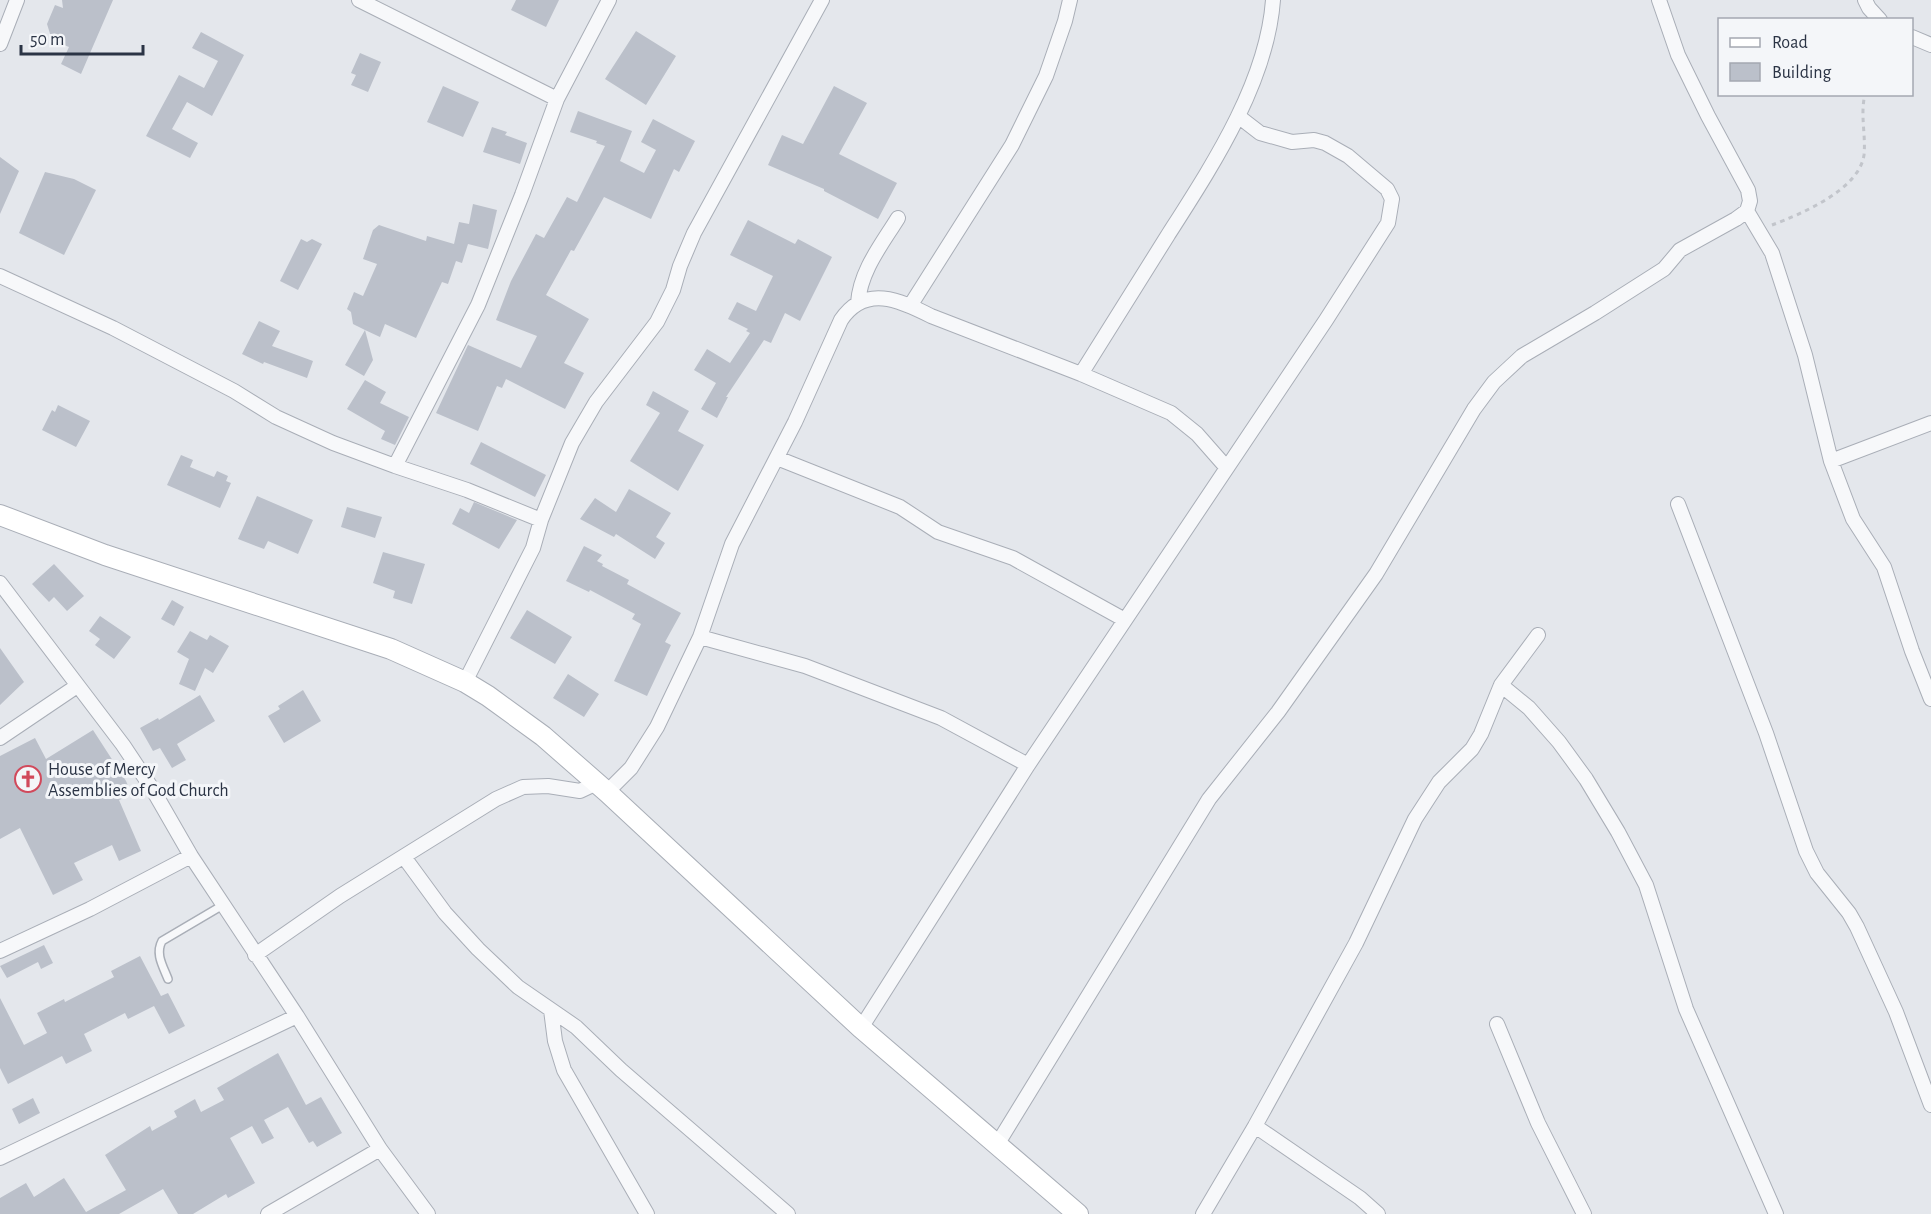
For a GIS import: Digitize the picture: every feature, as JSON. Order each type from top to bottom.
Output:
[{"type":"street","points":[[0,44],[17,0]]},
{"type":"street","points":[[359,0],[557,99]]},
{"type":"street","points":[[395,466],[478,305],[557,99],[609,0]]},
{"type":"street","points":[[465,682],[533,548],[541,520],[572,443],[596,402],[657,322],[673,290],[694,233],[822,0]]},
{"type":"street","points":[[910,306],[1012,145],[1046,76],[1070,0]]},
{"type":"street","points":[[1081,374],[1216,160],[1238,116],[1267,41],[1273,0]]},
{"type":"street","points":[[998,1143],[1209,799],[1278,712],[1363,593],[1474,409],[1494,382],[1522,356],[1644,282],[1664,269],[1680,250],[1747,211],[1750,201],[1748,190],[1678,55],[1659,0]]},
{"type":"street","points":[[1865,0],[1878,18]]},
{"type":"street","points":[[1913,38],[1931,45]]},
{"type":"street","points":[[861,1028],[1028,765],[1326,320],[1388,223],[1392,199],[1386,189],[1348,156],[1325,143],[1314,140],[1292,142],[1260,133],[1238,116]]},
{"type":"street","points":[[1747,211],[1772,253],[1805,355],[1831,461],[1852,519],[1884,567],[1931,699]]},
{"type":"street","points":[[858,303],[862,277],[898,218]]},
{"type":"street","points":[[0,276],[112,328],[234,390],[276,417],[333,443],[467,490],[541,520]]},
{"type":"street","points":[[255,955],[340,896],[496,799],[523,787],[548,786],[580,791],[602,787],[632,768],[657,727],[700,637],[725,560],[777,458],[841,320],[847,310],[858,303],[871,298],[883,298],[910,306],[1081,374],[1171,413],[1197,434],[1226,468]]},
{"type":"street","points":[[1831,461],[1931,423]]},
{"type":"street","points":[[777,458],[900,507],[938,532],[1013,558],[1125,620]]},
{"type":"street","points":[[1678,504],[1766,732],[1806,851],[1817,873],[1849,913],[1857,927],[1896,1012],[1931,1104]]},
{"type":"street","points":[[0,516],[105,555],[391,649],[465,682],[543,736],[602,787],[861,1028],[998,1143],[1078,1214]]},
{"type":"street","points":[[0,583],[100,714],[141,772],[191,856],[297,1016],[380,1149],[428,1214]]},
{"type":"street","points":[[1203,1214],[1255,1126],[1356,943],[1415,819],[1439,782],[1472,749],[1481,734],[1501,685],[1538,635]]},
{"type":"street","points":[[700,637],[805,666],[941,718],[1028,765]]},
{"type":"street","points":[[1501,685],[1529,708],[1559,742],[1586,779],[1646,885],[1686,1009],[1776,1214]]},
{"type":"street","points":[[0,738],[77,686]]},
{"type":"street","points":[[0,951],[90,909],[191,856]]},
{"type":"street","points":[[404,857],[445,913],[518,987],[576,1027],[621,1070],[788,1214]]},
{"type":"street","points":[[551,1010],[555,1041],[564,1070],[647,1214]]},
{"type":"street","points":[[0,1158],[297,1016]]},
{"type":"street","points":[[1497,1024],[1538,1123],[1584,1214]]},
{"type":"street","points":[[1255,1126],[1360,1198],[1378,1214]]},
{"type":"street","points":[[268,1214],[380,1149]]},
{"type":"lane","points":[[168,979],[159,956],[158,948],[162,941],[223,906]]},
{"type":"path","points":[[1759,231],[1806,212],[1846,185],[1859,170],[1864,155],[1865,96]]},
{"type":"building","points":[[62,0],[113,0],[81,74],[61,64],[69,47],[52,40],[47,24],[55,5],[63,8]]},
{"type":"building","points":[[516,0],[559,0],[546,27],[511,10]]},
{"type":"building","points":[[636,31],[676,56],[646,105],[605,79]]},
{"type":"building","points":[[201,32],[244,55],[212,116],[187,102],[172,129],[198,143],[190,158],[146,136],[179,75],[204,88],[218,61],[192,48]]},
{"type":"building","points":[[360,53],[381,62],[368,92],[351,85],[356,75],[351,73]]},
{"type":"building","points":[[443,86],[479,102],[463,137],[427,122]]},
{"type":"building","points":[[834,86],[867,103],[839,154],[897,183],[878,219],[824,189],[768,165],[782,135],[803,144]]},
{"type":"building","points":[[578,111],[632,131],[620,161],[644,173],[656,150],[641,142],[653,119],[695,141],[679,172],[674,169],[651,219],[604,197],[546,295],[589,319],[564,363],[584,373],[565,409],[506,379],[502,388],[497,386],[478,431],[436,413],[468,345],[521,368],[537,336],[496,320],[511,281],[536,234],[544,238],[567,197],[577,202],[605,146],[570,132]]},
{"type":"building","points":[[492,127],[507,132],[505,135],[527,143],[520,164],[483,152]]},
{"type":"building","points":[[0,157],[19,171],[0,214]]},
{"type":"building","points":[[45,172],[74,179],[96,190],[64,255],[19,233]]},
{"type":"building","points":[[473,204],[497,210],[488,249],[468,244],[462,263],[456,261],[448,284],[442,282],[416,338],[385,324],[380,337],[353,324],[351,312],[347,309],[354,292],[363,296],[377,264],[363,259],[373,230],[379,225],[426,241],[427,236],[454,244],[459,222],[469,224]]},
{"type":"building","points":[[748,220],[795,244],[798,239],[832,257],[800,321],[785,313],[771,343],[764,340],[726,397],[728,397],[717,418],[701,409],[716,383],[694,370],[707,349],[730,363],[750,333],[746,331],[748,329],[728,319],[737,302],[756,311],[773,276],[730,255]]},
{"type":"building","points":[[301,239],[307,242],[312,239],[322,244],[298,290],[280,281]]},
{"type":"building","points":[[259,321],[280,331],[272,346],[313,361],[307,378],[264,362],[263,364],[242,354]]},
{"type":"building","points":[[365,330],[373,360],[364,376],[345,365]]},
{"type":"building","points":[[365,380],[386,392],[380,403],[409,417],[395,445],[381,439],[385,431],[347,409]]},
{"type":"building","points":[[653,391],[689,411],[678,431],[704,445],[678,491],[630,461],[660,413],[646,405]]},
{"type":"building","points":[[58,405],[90,421],[76,447],[42,430],[52,410],[55,412]]},
{"type":"building","points":[[481,442],[546,475],[535,497],[470,464]]},
{"type":"building","points":[[181,455],[193,460],[190,467],[214,477],[217,471],[228,476],[226,481],[231,483],[220,508],[167,485]]},
{"type":"building","points":[[629,489],[671,513],[656,537],[665,543],[655,559],[616,534],[614,537],[580,519],[595,498],[616,512]]},
{"type":"building","points":[[257,496],[313,520],[298,554],[268,541],[264,549],[238,539]]},
{"type":"building","points":[[474,502],[517,520],[499,549],[452,524],[460,508],[469,513]]},
{"type":"building","points":[[347,507],[382,517],[375,538],[341,527]]},
{"type":"building","points":[[584,546],[602,555],[597,561],[629,580],[627,584],[681,613],[665,642],[671,645],[647,696],[614,681],[641,624],[632,619],[635,614],[590,590],[589,592],[566,581]]},
{"type":"building","points":[[383,552],[425,564],[412,604],[393,598],[395,591],[373,583]]},
{"type":"building","points":[[54,564],[84,596],[67,611],[54,597],[49,602],[32,584]]},
{"type":"building","points":[[172,600],[184,607],[174,626],[161,619]]},
{"type":"building","points":[[527,610],[572,637],[555,664],[510,638]]},
{"type":"building","points":[[100,616],[131,637],[114,659],[95,645],[100,639],[89,631]]},
{"type":"building","points":[[190,631],[207,640],[210,635],[229,646],[213,673],[205,668],[195,691],[179,684],[189,659],[177,652]]},
{"type":"building","points":[[0,648],[24,682],[0,705]]},
{"type":"building","points":[[568,674],[599,694],[584,717],[553,698]]},
{"type":"building","points":[[303,690],[321,721],[284,743],[268,716],[280,709],[278,706]]},
{"type":"building","points":[[200,695],[215,721],[177,744],[186,760],[172,768],[160,748],[153,751],[140,728],[158,718],[159,720]]},
{"type":"building","points":[[93,730],[126,781],[132,795],[119,800],[141,851],[119,861],[112,845],[74,863],[83,880],[53,895],[20,828],[0,839],[0,756],[35,738],[46,759]]},
{"type":"building","points":[[44,945],[53,963],[41,969],[38,962],[7,978],[0,966]]},
{"type":"building","points":[[140,956],[161,996],[168,993],[185,1026],[169,1034],[154,1006],[128,1019],[125,1013],[84,1034],[92,1051],[66,1064],[62,1056],[8,1084],[0,1068],[0,998],[24,1045],[47,1033],[37,1013],[64,999],[65,1002],[114,977],[111,971]]},
{"type":"building","points":[[278,1053],[306,1105],[321,1097],[342,1133],[317,1147],[313,1141],[309,1143],[288,1107],[264,1120],[274,1138],[262,1144],[252,1126],[230,1138],[255,1183],[228,1198],[226,1194],[193,1214],[178,1214],[163,1189],[119,1214],[0,1214],[0,1198],[26,1183],[34,1197],[64,1178],[86,1212],[126,1190],[105,1155],[150,1126],[152,1131],[177,1117],[174,1111],[195,1099],[201,1112],[224,1100],[217,1088]]},
{"type":"building","points":[[33,1098],[40,1113],[19,1124],[12,1109]]},
{"type":"place","name":"House of Mercy Assemblies of God Church","points":[[28,779]]}]
